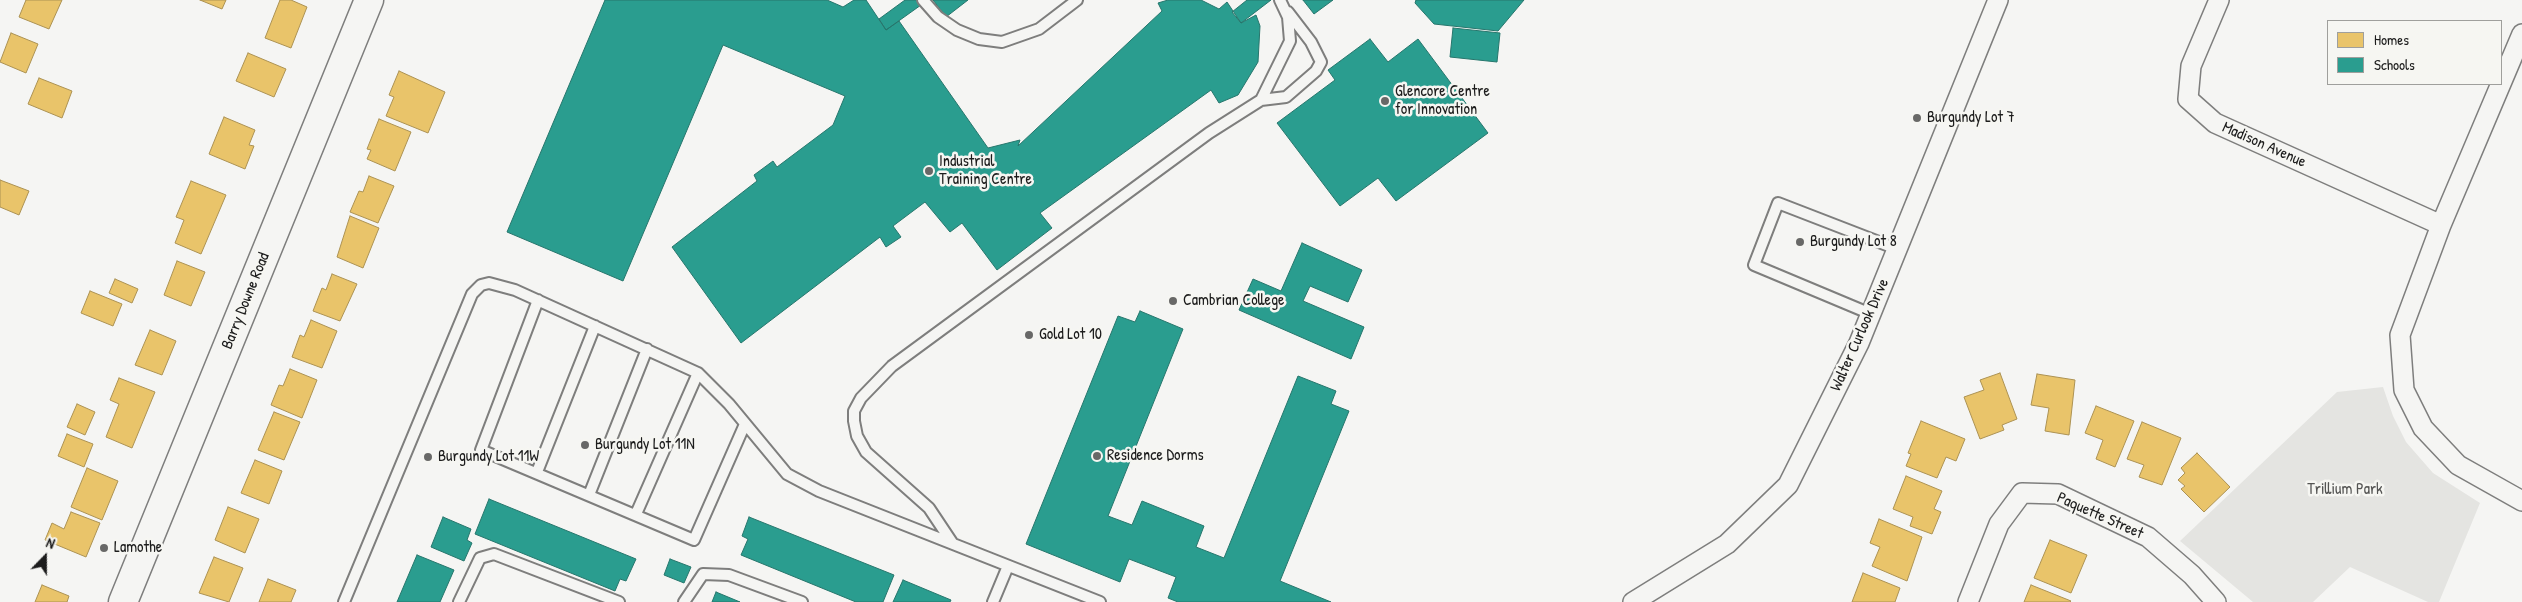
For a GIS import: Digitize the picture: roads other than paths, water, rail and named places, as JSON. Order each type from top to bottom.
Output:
[{"type":"main road","name":"Barry Downe Road","points":[[123,602],[369,0]]},
{"type":"street","name":"Walter Curlook Drive","points":[[1633,602],[1727,544],[1788,485],[1860,343],[1998,0]]},
{"type":"street","name":"Madison Avenue","points":[[2219,0],[2191,66],[2188,99],[2215,123],[2441,225]]},
{"type":"street","points":[[2502,81],[2522,34]]},
{"type":"street","points":[[2500,85],[2441,225],[2400,335],[2404,390],[2423,428],[2458,465],[2522,502]]},
{"type":"street","name":"Paquette Street","points":[[1968,602],[1999,524],[2022,493],[2058,494],[2148,537],[2192,575],[2216,602]]},
{"type":"lane","points":[[924,0],[938,17],[958,30],[979,39],[1002,42],[1039,29],[1077,0]]},
{"type":"lane","points":[[1261,100],[1290,41],[1288,17],[1281,2]]},
{"type":"lane","points":[[953,544],[929,508],[866,452],[856,436],[854,421],[854,411],[861,398],[900,360],[1208,133],[1261,100],[1286,97],[1316,71],[1321,62],[1311,42],[1281,2]]},
{"type":"lane","points":[[1871,314],[1754,265],[1778,203],[1897,249]]},
{"type":"lane","points":[[344,602],[472,294],[481,285],[489,283],[516,290],[698,373],[745,424],[787,474],[819,492],[1100,602]]},
{"type":"lane","points":[[538,300],[481,450],[537,472],[694,540],[745,424]]},
{"type":"lane","points":[[537,472],[595,326]]},
{"type":"lane","points":[[589,495],[647,349]]},
{"type":"lane","points":[[636,514],[698,373]]},
{"type":"lane","points":[[459,602],[480,558],[494,554],[595,597],[619,602]]},
{"type":"lane","points":[[993,602],[1008,566]]},
{"type":"lane","points":[[684,602],[703,574],[729,575],[776,597],[802,602]]},
{"type":"place","name":"Glencore Centre for Innovation","points":[[1385,101]]},
{"type":"place","name":"Burgundy Lot 7","points":[[1917,118]]},
{"type":"place","name":"Industrial Training Centre","points":[[929,171]]},
{"type":"place","name":"Burgundy Lot 8","points":[[1800,242]]},
{"type":"place","name":"Cambrian College","points":[[1173,301]]},
{"type":"place","name":"Gold Lot 10","points":[[1029,335]]},
{"type":"place","name":"Burgundy Lot 11N","points":[[585,445]]},
{"type":"place","name":"Residence Dorms","points":[[1097,456]]},
{"type":"place","name":"Burgundy Lot 11W","points":[[428,457]]},
{"type":"place","name":"Lamothe","points":[[104,548]]},
{"type":"park label","name":"Trillium Park","points":[[2345,490]]}]
